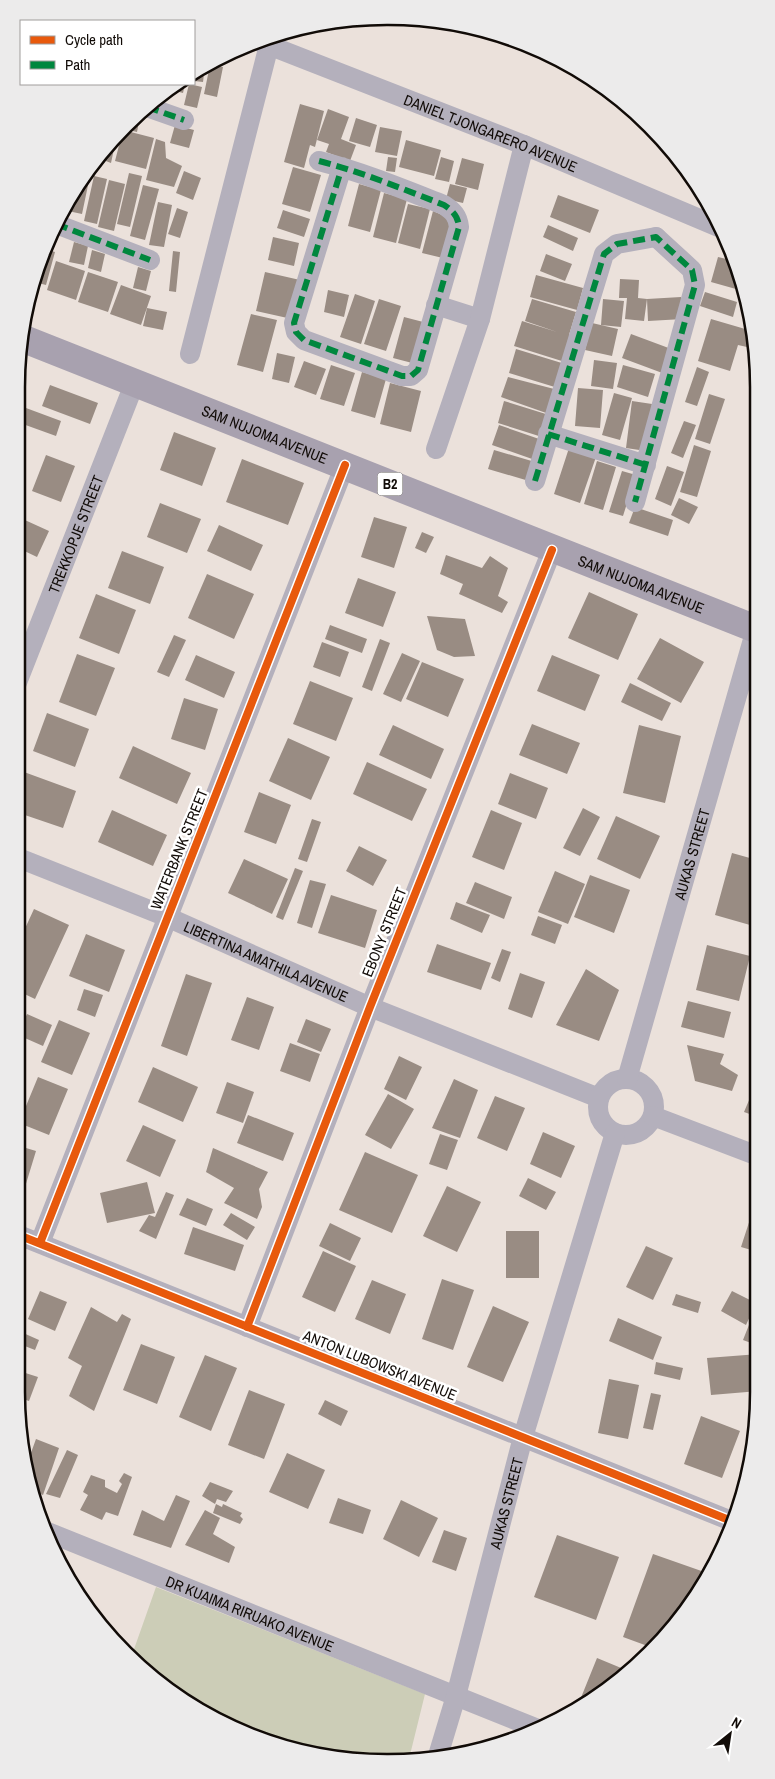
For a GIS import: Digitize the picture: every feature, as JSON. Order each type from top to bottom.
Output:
[{"type":"highway","name":"SAM NUJOMA AVENUE","points":[[28,341],[345,465],[552,550],[750,627]]},
{"type":"street","name":"DANIEL TJONGARERO AVENUE","points":[[269,45],[524,146],[712,224]]},
{"type":"street","points":[[190,354],[263,47]]},
{"type":"street","points":[[155,110],[184,120]]},
{"type":"street","points":[[436,450],[480,319],[524,146]]},
{"type":"street","points":[[319,161],[342,167],[361,173],[444,205],[453,211],[458,219],[459,227],[418,370],[411,376],[402,376],[304,340],[296,332],[294,322],[342,167]]},
{"type":"street","points":[[656,237],[665,205]]},
{"type":"street","points":[[62,226],[150,260]]},
{"type":"street","points":[[535,481],[604,254],[617,244],[656,237]]},
{"type":"street","points":[[635,502],[695,285],[692,270],[656,237]]},
{"type":"street","points":[[436,305],[480,319]]},
{"type":"street","name":"TREKKOPJE STREET","points":[[25,662],[135,382]]},
{"type":"street","points":[[548,434],[646,465]]},
{"type":"street","name":"WATERBANK STREET","points":[[40,1243],[345,465]]},
{"type":"street","name":"EBONY STREET","points":[[247,1327],[370,1007],[552,550]]},
{"type":"street","name":"AUKAS STREET","points":[[627,1079],[750,650]]},
{"type":"street","name":"LIBERTINA AMATHILA AVENUE","points":[[25,861],[167,917],[370,1007],[599,1098]]},
{"type":"street","points":[[627,1079],[641,1082],[648,1089],[652,1097],[654,1106],[653,1116],[641,1131],[624,1135],[615,1133],[607,1128],[601,1120],[598,1112],[599,1098],[606,1086],[613,1081],[627,1079]]},
{"type":"street","points":[[653,1116],[750,1153]]},
{"type":"street","name":"AUKAS STREET","points":[[440,1750],[456,1696],[523,1437],[615,1133]]},
{"type":"street","name":"ANTON LUBOWSKI AVENUE","points":[[25,1237],[727,1519]]},
{"type":"street","name":"DR KUAIMA RIRUAKO AVENUE","points":[[55,1535],[528,1725]]},
{"type":"green space","points":[[156,1587],[425,1694],[410,1753],[388,1754],[340,1751],[294,1742],[271,1735],[227,1717],[186,1693],[134,1650]]},
{"type":"building","points":[[219,66],[223,67],[217,97],[204,94],[208,73]]},
{"type":"building","points":[[204,75],[203,82],[195,81],[195,81]]},
{"type":"building","points":[[189,85],[202,87],[197,108],[184,105]]},
{"type":"building","points":[[300,104],[324,111],[315,147],[310,145],[304,168],[284,162]]},
{"type":"building","points":[[328,109],[349,117],[341,139],[356,145],[350,161],[326,152],[329,144],[317,140]]},
{"type":"building","points":[[356,118],[377,125],[370,147],[349,141]]},
{"type":"building","points":[[139,124],[137,132],[131,131]]},
{"type":"building","points":[[175,125],[194,130],[189,148],[170,143]]},
{"type":"building","points":[[380,127],[402,131],[397,156],[375,152]]},
{"type":"building","points":[[130,132],[154,138],[146,169],[115,161],[120,143]]},
{"type":"building","points":[[156,139],[165,142],[166,158],[182,166],[174,187],[146,180]]},
{"type":"building","points":[[406,140],[441,150],[434,176],[399,167]]},
{"type":"building","points":[[114,149],[111,163],[105,161]]},
{"type":"building","points":[[388,157],[397,158],[395,172],[386,171]]},
{"type":"building","points":[[441,157],[454,161],[449,182],[435,179]]},
{"type":"building","points":[[462,158],[484,164],[478,190],[455,184]]},
{"type":"building","points":[[293,167],[321,175],[310,212],[282,204]]},
{"type":"building","points":[[184,171],[201,178],[193,200],[176,193]]},
{"type":"building","points":[[129,173],[142,176],[130,227],[117,224]]},
{"type":"building","points":[[94,176],[107,179],[97,224],[84,221]]},
{"type":"building","points":[[109,180],[125,184],[114,231],[98,227]]},
{"type":"building","points":[[89,183],[82,214],[71,212]]},
{"type":"building","points":[[359,184],[381,190],[370,232],[348,226]]},
{"type":"building","points":[[450,184],[467,188],[463,203],[446,199]]},
{"type":"building","points":[[143,185],[159,189],[145,240],[130,236]]},
{"type":"building","points":[[384,193],[407,199],[396,243],[373,237]]},
{"type":"building","points":[[558,195],[599,210],[590,233],[550,217]]},
{"type":"building","points":[[158,202],[172,205],[164,247],[149,245]]},
{"type":"building","points":[[408,204],[430,209],[420,249],[398,243]]},
{"type":"building","points":[[177,208],[188,212],[180,238],[168,234]]},
{"type":"building","points":[[283,210],[310,219],[304,237],[277,228]]},
{"type":"building","points":[[433,211],[456,221],[447,259],[422,253]]},
{"type":"building","points":[[548,225],[578,238],[573,251],[543,237]]},
{"type":"building","points":[[273,237],[299,243],[294,266],[268,260]]},
{"type":"building","points":[[74,242],[88,246],[84,265],[69,262]]},
{"type":"building","points":[[92,250],[105,254],[101,272],[88,268]]},
{"type":"building","points":[[52,251],[55,252],[46,285],[40,284]]},
{"type":"building","points":[[173,251],[180,252],[176,292],[169,291]]},
{"type":"building","points":[[546,254],[572,264],[565,281],[540,271]]},
{"type":"building","points":[[718,257],[726,259],[737,289],[711,282]]},
{"type":"building","points":[[56,261],[85,271],[76,300],[47,290]]},
{"type":"building","points":[[138,267],[151,271],[146,291],[133,288]]},
{"type":"building","points":[[88,272],[118,282],[108,312],[78,302]]},
{"type":"building","points":[[265,272],[300,280],[292,319],[256,311]]},
{"type":"building","points":[[536,275],[583,288],[577,310],[530,297]]},
{"type":"building","points":[[620,279],[639,280],[638,298],[647,299],[644,321],[625,319],[627,298],[619,298]]},
{"type":"building","points":[[121,285],[151,296],[141,325],[110,314]]},
{"type":"building","points":[[328,290],[349,295],[344,317],[324,312]]},
{"type":"building","points":[[705,292],[737,302],[733,317],[700,306]]},
{"type":"building","points":[[355,294],[375,301],[361,344],[340,337]]},
{"type":"building","points":[[681,297],[683,319],[648,321],[647,299]]},
{"type":"building","points":[[379,299],[401,306],[386,351],[364,344]]},
{"type":"building","points":[[532,299],[576,312],[569,335],[573,336],[565,362],[514,346],[522,321],[557,332],[525,321]]},
{"type":"building","points":[[603,299],[624,301],[621,327],[601,325]]},
{"type":"building","points":[[147,308],[167,312],[163,330],[143,326]]},
{"type":"building","points":[[251,314],[277,320],[263,372],[237,365]]},
{"type":"building","points":[[404,317],[427,323],[416,364],[393,358]]},
{"type":"building","points":[[711,319],[745,329],[747,347],[738,345],[730,371],[698,361]]},
{"type":"building","points":[[592,323],[618,329],[612,356],[585,350]]},
{"type":"building","points":[[631,334],[674,350],[665,374],[622,358]]},
{"type":"building","points":[[516,349],[565,364],[558,388],[509,373]]},
{"type":"building","points":[[277,353],[295,357],[289,383],[272,379]]},
{"type":"building","points":[[594,360],[617,363],[613,389],[591,386]]},
{"type":"building","points":[[304,361],[326,369],[316,395],[294,387]]},
{"type":"building","points":[[331,365],[355,373],[344,406],[320,399]]},
{"type":"building","points":[[623,365],[655,374],[648,397],[617,387]]},
{"type":"building","points":[[697,367],[709,372],[697,406],[685,402]]},
{"type":"building","points":[[362,372],[386,379],[375,418],[351,411]]},
{"type":"building","points":[[508,377],[558,390],[549,414],[501,397]]},
{"type":"building","points":[[390,383],[421,391],[411,432],[380,424]]},
{"type":"building","points":[[50,385],[98,403],[90,424],[42,406]]},
{"type":"building","points":[[578,388],[603,390],[600,428],[575,426]]},
{"type":"building","points":[[614,393],[632,398],[620,440],[602,435]]},
{"type":"building","points":[[709,394],[725,399],[710,444],[695,439]]},
{"type":"building","points":[[504,401],[549,415],[542,437],[498,423]]},
{"type":"building","points":[[632,401],[652,404],[646,451],[626,448]]},
{"type":"building","points":[[26,408],[61,421],[56,436],[25,425]]},
{"type":"building","points":[[684,421],[696,425],[683,458],[671,453]]},
{"type":"building","points":[[499,425],[542,440],[535,460],[492,445]]},
{"type":"building","points":[[174,432],[216,448],[202,486],[160,470]]},
{"type":"building","points":[[694,445],[711,451],[697,497],[680,492]]},
{"type":"building","points":[[569,448],[596,457],[580,503],[554,494]]},
{"type":"building","points":[[494,450],[535,462],[529,481],[488,469]]},
{"type":"building","points":[[46,455],[75,466],[61,502],[32,491]]},
{"type":"building","points":[[242,459],[304,483],[288,525],[226,502]]},
{"type":"building","points":[[597,461],[616,467],[603,510],[584,504]]},
{"type":"building","points":[[667,466],[684,472],[671,506],[655,499]]},
{"type":"building","points":[[622,471],[636,475],[623,516],[609,512]]},
{"type":"building","points":[[679,498],[698,507],[689,524],[671,515]]},
{"type":"building","points":[[160,503],[201,519],[187,553],[147,537]]},
{"type":"building","points":[[635,507],[673,520],[668,536],[629,523]]},
{"type":"building","points":[[374,517],[407,527],[394,568],[361,557]]},
{"type":"building","points":[[25,520],[49,531],[37,557],[25,551]]},
{"type":"building","points":[[219,525],[263,545],[251,571],[207,551]]},
{"type":"building","points":[[422,532],[434,537],[426,553],[415,548]]},
{"type":"building","points":[[122,551],[164,567],[150,604],[108,588]]},
{"type":"building","points":[[446,555],[482,568],[490,556],[508,568],[498,596],[508,602],[502,613],[459,594],[463,584],[440,574]]},
{"type":"building","points":[[207,574],[254,594],[234,639],[188,618]]},
{"type":"building","points":[[358,578],[396,592],[383,627],[345,613]]},
{"type":"building","points":[[589,592],[638,614],[618,660],[568,638]]},
{"type":"building","points":[[96,594],[136,610],[119,654],[79,638]]},
{"type":"building","points":[[427,616],[465,619],[475,656],[454,657],[437,650]]},
{"type":"building","points":[[330,625],[367,639],[362,653],[325,639]]},
{"type":"building","points":[[174,635],[186,640],[169,677],[157,672]]},
{"type":"building","points":[[660,638],[704,662],[681,703],[637,679]]},
{"type":"building","points":[[380,639],[390,643],[372,691],[362,687]]},
{"type":"building","points":[[322,642],[349,652],[340,677],[313,667]]},
{"type":"building","points":[[402,653],[420,661],[401,702],[383,694]]},
{"type":"building","points":[[77,654],[115,668],[96,716],[59,702]]},
{"type":"building","points":[[196,655],[235,672],[224,698],[185,680]]},
{"type":"building","points":[[552,655],[600,675],[585,711],[537,691]]},
{"type":"building","points":[[422,662],[464,679],[448,717],[406,699]]},
{"type":"building","points":[[310,681],[353,698],[336,741],[293,724]]},
{"type":"building","points":[[630,683],[671,703],[662,721],[621,702]]},
{"type":"building","points":[[184,698],[218,709],[205,750],[171,739]]},
{"type":"building","points":[[47,713],[89,729],[75,767],[33,751]]},
{"type":"building","points":[[532,724],[580,743],[567,774],[519,755]]},
{"type":"building","points":[[393,725],[444,749],[431,779],[379,755]]},
{"type":"building","points":[[639,725],[681,736],[665,803],[623,793]]},
{"type":"building","points":[[288,738],[330,757],[311,800],[269,781]]},
{"type":"building","points":[[133,746],[191,773],[177,804],[119,778]]},
{"type":"building","points":[[367,762],[427,789],[412,821],[353,794]]},
{"type":"building","points":[[25,772],[76,791],[63,828],[25,815]]},
{"type":"building","points":[[510,773],[548,788],[536,819],[498,804]]},
{"type":"building","points":[[259,792],[291,805],[276,844],[244,832]]},
{"type":"building","points":[[583,808],[600,817],[580,856],[563,848]]},
{"type":"building","points":[[112,810],[167,835],[153,866],[98,842]]},
{"type":"building","points":[[491,810],[522,823],[504,870],[472,857]]},
{"type":"building","points":[[616,816],[660,836],[640,879],[597,859]]},
{"type":"building","points":[[312,819],[321,822],[307,862],[298,859]]},
{"type":"building","points":[[359,846],[387,860],[373,886],[346,871]]},
{"type":"building","points":[[732,853],[750,858],[750,925],[715,915]]},
{"type":"building","points":[[244,859],[288,879],[272,914],[228,893]]},
{"type":"building","points":[[295,868],[303,871],[283,920],[276,917]]},
{"type":"building","points":[[555,871],[585,884],[568,924],[538,912]]},
{"type":"building","points":[[590,875],[630,890],[614,933],[574,917]]},
{"type":"building","points":[[310,880],[326,884],[312,928],[297,923]]},
{"type":"building","points":[[475,882],[512,897],[504,919],[466,903]]},
{"type":"building","points":[[331,895],[377,910],[365,948],[318,933]]},
{"type":"building","points":[[456,902],[490,915],[482,933],[450,919]]},
{"type":"building","points":[[34,909],[69,925],[35,999],[25,994],[25,928]]},
{"type":"building","points":[[538,916],[562,925],[555,944],[531,935]]},
{"type":"building","points":[[86,934],[125,950],[109,992],[69,976]]},
{"type":"building","points":[[437,944],[491,963],[481,990],[427,972]]},
{"type":"building","points":[[707,945],[750,956],[739,1001],[696,990]]},
{"type":"building","points":[[502,949],[511,952],[500,982],[491,978]]},
{"type":"building","points":[[586,969],[619,990],[599,1041],[556,1025]]},
{"type":"building","points":[[520,973],[545,982],[532,1018],[508,1009]]},
{"type":"building","points":[[186,974],[212,983],[187,1056],[161,1046]]},
{"type":"building","points":[[84,989],[103,995],[95,1017],[77,1010]]},
{"type":"building","points":[[247,997],[274,1007],[259,1050],[231,1040]]},
{"type":"building","points":[[688,1001],[731,1012],[724,1038],[681,1027]]},
{"type":"building","points":[[27,1014],[52,1025],[43,1046],[25,1038],[25,1019]]},
{"type":"building","points":[[306,1019],[331,1029],[321,1052],[297,1042]]},
{"type":"building","points":[[59,1020],[90,1033],[72,1075],[41,1062]]},
{"type":"building","points":[[290,1043],[320,1054],[310,1082],[280,1071]]},
{"type":"building","points":[[687,1045],[724,1054],[720,1064],[738,1075],[732,1091],[695,1081]]},
{"type":"building","points":[[399,1056],[422,1067],[406,1100],[384,1089]]},
{"type":"building","points":[[153,1067],[198,1087],[183,1122],[138,1102]]},
{"type":"building","points":[[38,1077],[68,1089],[49,1135],[25,1125],[25,1108]]},
{"type":"building","points":[[454,1079],[478,1090],[460,1138],[432,1128]]},
{"type":"building","points":[[227,1082],[254,1092],[243,1123],[216,1113]]},
{"type":"building","points":[[388,1094],[414,1109],[391,1149],[365,1135]]},
{"type":"building","points":[[495,1096],[525,1108],[507,1151],[477,1138]]},
{"type":"building","points":[[750,1098],[750,1114],[744,1112]]},
{"type":"building","points":[[248,1115],[294,1133],[283,1161],[237,1143]]},
{"type":"building","points":[[143,1125],[176,1140],[160,1177],[126,1161]]},
{"type":"building","points":[[543,1132],[575,1146],[561,1178],[530,1164]]},
{"type":"building","points":[[440,1134],[458,1140],[447,1170],[429,1164]]},
{"type":"building","points":[[25,1148],[36,1151],[25,1187]]},
{"type":"building","points":[[213,1148],[268,1172],[259,1189],[262,1207],[257,1219],[224,1203],[234,1188],[206,1172]]},
{"type":"building","points":[[365,1152],[418,1175],[392,1233],[339,1210]]},
{"type":"building","points":[[528,1178],[556,1192],[546,1210],[519,1196]]},
{"type":"building","points":[[147,1182],[155,1213],[107,1223],[100,1193]]},
{"type":"building","points":[[447,1186],[481,1202],[457,1252],[423,1236]]},
{"type":"building","points":[[166,1192],[174,1195],[156,1239],[139,1231],[149,1215],[155,1217]]},
{"type":"building","points":[[187,1198],[213,1209],[206,1226],[179,1215]]},
{"type":"building","points":[[231,1213],[255,1227],[247,1240],[223,1225]]},
{"type":"building","points":[[750,1219],[750,1250],[741,1247]]},
{"type":"building","points":[[330,1223],[361,1238],[350,1261],[319,1246]]},
{"type":"building","points":[[193,1227],[244,1245],[235,1271],[184,1254]]},
{"type":"building","points":[[506,1231],[539,1231],[539,1278],[506,1278]]},
{"type":"building","points":[[646,1246],[673,1258],[653,1300],[626,1287]]},
{"type":"building","points":[[323,1251],[356,1266],[335,1312],[302,1297]]},
{"type":"building","points":[[442,1279],[474,1290],[453,1350],[422,1339]]},
{"type":"building","points":[[372,1280],[406,1294],[390,1334],[355,1319]]},
{"type":"building","points":[[40,1291],[67,1302],[55,1331],[28,1319]]},
{"type":"building","points":[[732,1291],[750,1300],[750,1316],[746,1325],[721,1311]]},
{"type":"building","points":[[676,1294],[701,1302],[698,1313],[672,1305]]},
{"type":"building","points":[[493,1306],[529,1322],[503,1382],[467,1367]]},
{"type":"building","points":[[91,1307],[117,1322],[122,1314],[131,1319],[94,1411],[69,1396],[82,1366],[68,1358]]},
{"type":"building","points":[[618,1318],[662,1337],[653,1360],[609,1341]]},
{"type":"building","points":[[750,1322],[750,1343],[743,1340]]},
{"type":"building","points":[[25,1334],[39,1340],[35,1350],[25,1346]]},
{"type":"building","points":[[141,1344],[175,1357],[157,1404],[123,1390]]},
{"type":"building","points":[[205,1355],[237,1368],[211,1431],[179,1417]]},
{"type":"building","points":[[750,1355],[750,1392],[711,1395],[707,1358]]},
{"type":"building","points":[[656,1362],[683,1368],[680,1380],[654,1374]]},
{"type":"building","points":[[25,1373],[38,1377],[29,1401],[25,1400]]},
{"type":"building","points":[[609,1379],[639,1385],[628,1439],[598,1433]]},
{"type":"building","points":[[249,1390],[285,1404],[264,1459],[228,1445]]},
{"type":"building","points":[[651,1393],[661,1395],[653,1430],[643,1428]]},
{"type":"building","points":[[325,1400],[348,1411],[341,1426],[318,1414]]},
{"type":"building","points":[[701,1416],[740,1431],[722,1478],[684,1464]]},
{"type":"building","points":[[36,1439],[59,1448],[43,1495],[40,1494],[37,1485],[31,1454]]},
{"type":"building","points":[[67,1450],[78,1455],[60,1498],[46,1494]]},
{"type":"building","points":[[287,1453],[325,1470],[308,1509],[269,1492]]},
{"type":"building","points":[[124,1473],[132,1477],[118,1516],[106,1512],[102,1520],[80,1510],[88,1495],[83,1492],[91,1475],[105,1480],[105,1487],[117,1493],[122,1484],[119,1481]]},
{"type":"building","points":[[210,1482],[233,1491],[226,1502],[217,1499],[215,1504],[202,1496]]},
{"type":"building","points":[[176,1495],[190,1501],[171,1548],[133,1535],[142,1510],[164,1521]]},
{"type":"building","points":[[338,1498],[371,1510],[363,1534],[329,1523]]},
{"type":"building","points":[[401,1500],[438,1518],[419,1557],[383,1539]]},
{"type":"building","points":[[216,1504],[222,1507],[223,1504],[242,1513],[240,1516],[243,1519],[240,1524],[213,1513]]},
{"type":"building","points":[[205,1510],[220,1518],[213,1534],[235,1547],[229,1563],[185,1545]]},
{"type":"building","points":[[444,1530],[467,1538],[456,1571],[432,1562]]},
{"type":"building","points":[[557,1535],[619,1557],[596,1620],[534,1597]]},
{"type":"building","points":[[653,1554],[702,1571],[675,1612],[646,1646],[623,1637]]},
{"type":"building","points":[[597,1658],[622,1668],[589,1693],[581,1698]]},
{"type":"marked path","points":[[155,110],[184,120]]},
{"type":"marked path","points":[[319,161],[335,165],[351,170],[444,205],[458,220],[459,227],[418,370],[411,376],[402,376],[304,340],[296,332],[294,323],[342,167]]},
{"type":"marked path","points":[[62,226],[150,260]]},
{"type":"marked path","points":[[535,481],[604,254],[617,244],[656,237],[692,270],[695,285],[635,502]]},
{"type":"marked path","points":[[548,434],[646,465]]},
{"type":"cycle path","points":[[40,1243],[345,465]]},
{"type":"cycle path","points":[[247,1327],[370,1007],[552,550]]},
{"type":"cycle path","points":[[25,1238],[727,1519]]}]
